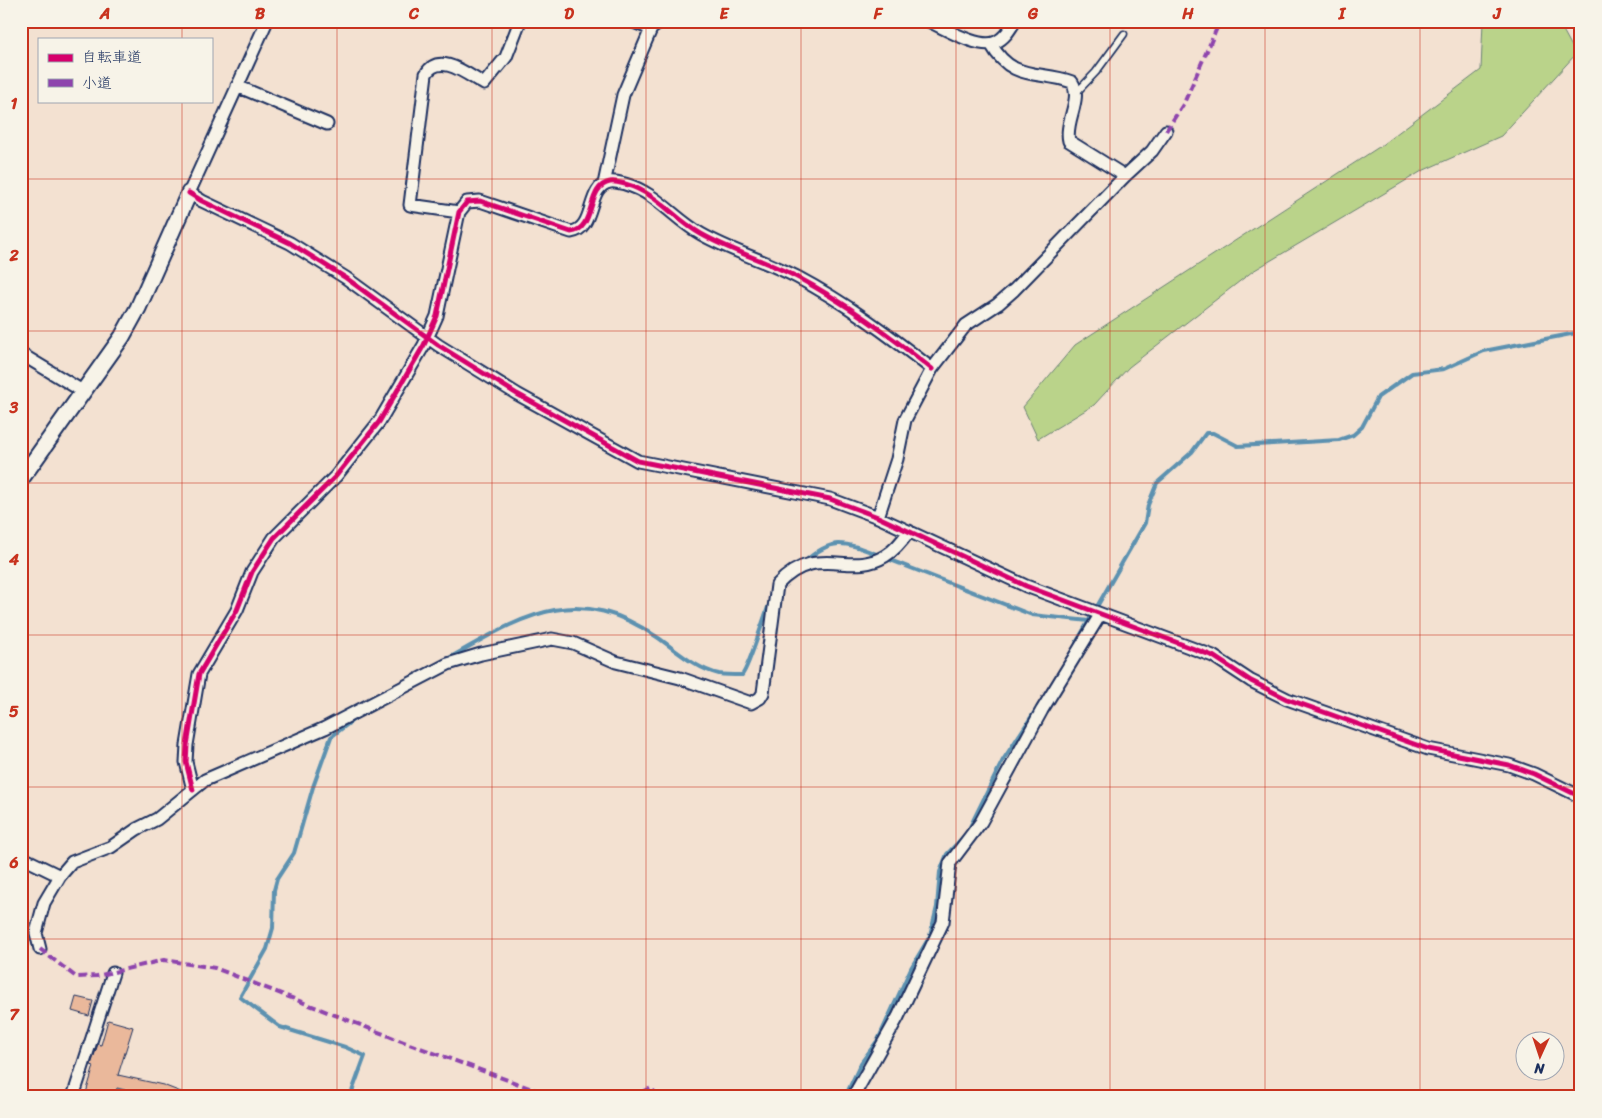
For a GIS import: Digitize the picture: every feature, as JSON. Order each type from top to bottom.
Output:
[{"type":"street","points":[[21,479],[122,337],[138,308],[267,21]]},
{"type":"street","points":[[459,212],[410,205],[426,74],[430,66],[438,63],[445,64],[484,84],[506,57],[520,21]]},
{"type":"street","points":[[631,21],[651,29]]},
{"type":"street","points":[[193,790],[186,762],[187,744],[199,674],[237,610],[252,572],[274,538],[336,476],[379,422],[428,338],[437,316],[459,212],[466,202],[480,201],[571,232],[583,226],[598,191],[604,184],[622,100],[651,29],[662,21]]},
{"type":"street","points":[[928,21],[970,40],[991,44],[1002,38],[1015,21]]},
{"type":"street","points":[[991,44],[996,54],[1008,65],[1036,75],[1069,81],[1074,85],[1075,94],[1069,123],[1069,141],[1125,176]]},
{"type":"street","points":[[237,86],[327,124]]},
{"type":"street","points":[[878,517],[897,459],[905,420],[932,369],[966,325],[998,304],[1014,290],[1125,176],[1152,151],[1166,132]]},
{"type":"street","points":[[604,184],[616,182],[634,187],[653,196],[698,232],[778,268],[824,292],[884,331],[932,369]]},
{"type":"street","points":[[189,193],[202,202],[290,243],[346,278],[428,338],[516,394],[638,461],[830,500],[878,517],[1026,586],[1213,656],[1251,681],[1287,699],[1428,749],[1526,771],[1581,797]]},
{"type":"street","points":[[21,354],[84,392]]},
{"type":"street","points":[[40,949],[36,933],[38,919],[44,903],[60,876],[72,862],[111,848],[137,829],[157,819],[205,780],[325,728],[448,664],[481,654],[552,639],[573,643],[616,662],[680,678],[751,703],[760,698],[763,693],[777,585],[786,575],[810,563],[865,562],[885,557],[900,544],[909,531]]},
{"type":"street","points":[[853,1097],[898,1017],[944,922],[950,863],[981,822],[1042,710],[1100,615]]},
{"type":"street","points":[[21,857],[60,876]]},
{"type":"street","points":[[73,1097],[113,973]]},
{"type":"lane","points":[[1075,94],[1096,72],[1124,34]]},
{"type":"green space","points":[[1483,21],[1558,21],[1576,54],[1501,136],[1422,171],[1253,271],[1129,367],[1094,405],[1038,439],[1023,407],[1075,345],[1379,147],[1481,70]]},
{"type":"building","points":[[76,997],[93,1001],[89,1016],[72,1011]]},
{"type":"building","points":[[108,1020],[133,1027],[118,1075],[163,1085],[186,1094],[185,1097],[153,1097],[117,1088],[115,1097],[100,1097],[86,1093],[94,1066],[91,1065],[98,1044],[101,1045]]},
{"type":"waterway","points":[[1076,643],[1145,523],[1148,505],[1157,483],[1192,452],[1206,433],[1213,433],[1238,446],[1339,440],[1353,435],[1362,427],[1378,397],[1412,373],[1444,369],[1484,351],[1581,332]]},
{"type":"waterway","points":[[804,562],[823,548],[840,544],[857,547],[879,555]]},
{"type":"waterway","points":[[885,558],[1032,615],[1089,621]]},
{"type":"waterway","points":[[447,659],[525,618],[550,611],[574,608],[600,611],[627,620],[657,637],[694,664],[711,672],[742,675],[770,602]]},
{"type":"waterway","points":[[969,829],[1003,760],[1039,705]]},
{"type":"waterway","points":[[350,1097],[365,1056],[345,1047],[280,1027],[240,997],[267,949],[273,928],[274,890],[277,879],[294,853],[313,787],[331,737],[357,717]]},
{"type":"waterway","points":[[845,1097],[861,1063],[878,1040],[911,968],[930,936],[937,907],[940,872],[947,854],[963,837]]},
{"type":"marked path","points":[[1166,131],[1184,103],[1220,21]]},
{"type":"marked path","points":[[1581,331],[1579,332],[1581,333]]},
{"type":"marked path","points":[[40,949],[76,977],[97,976],[164,960],[215,968],[404,1042],[554,1097]]},
{"type":"marked path","points":[[632,1097],[651,1088],[659,1097]]},
{"type":"cycle path","points":[[193,790],[186,762],[199,674],[237,610],[252,572],[274,538],[336,476],[379,422],[424,345],[437,316],[459,212],[467,202],[480,201],[571,232],[579,229],[584,223],[597,191],[602,185],[610,182],[625,184],[646,193],[701,234],[724,246],[785,271],[815,287],[883,332],[932,369]]},
{"type":"cycle path","points":[[189,193],[290,243],[346,278],[438,345],[517,394],[638,461],[830,499],[878,517],[1026,586],[1213,656],[1251,681],[1287,699],[1428,749],[1509,765],[1534,774],[1581,797]]}]
